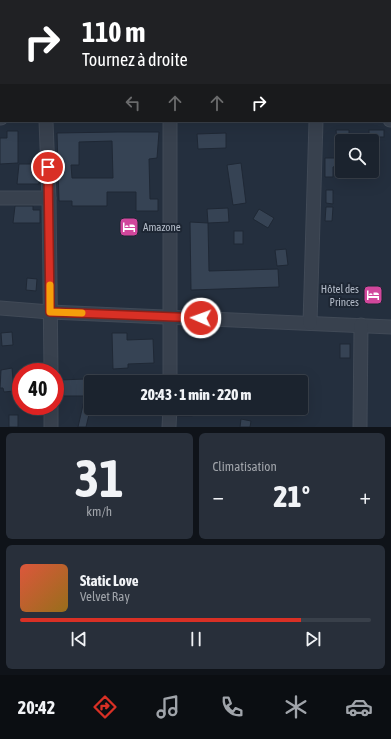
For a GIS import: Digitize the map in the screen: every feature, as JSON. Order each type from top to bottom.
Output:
[{"type":"street","points":[[46,122],[49,198],[50,363]]},
{"type":"street","points":[[170,122],[170,375]]},
{"type":"street","points":[[310,323],[316,122]]},
{"type":"street","points":[[0,198],[49,198]]},
{"type":"street","points":[[0,308],[50,312],[391,327]]},
{"type":"street","points":[[360,427],[361,325]]},
{"type":"street","points":[[51,415],[51,427]]},
{"type":"street","points":[[169,427],[170,415]]},
{"type":"building","points":[[336,130],[349,130],[349,134],[336,134]]},
{"type":"building","points":[[369,130],[384,130],[384,137],[379,137],[379,134],[369,134]]},
{"type":"building","points":[[7,131],[18,131],[18,163],[0,164],[0,138],[7,138]]},
{"type":"building","points":[[159,132],[157,158],[149,159],[150,199],[158,199],[158,211],[136,211],[136,192],[107,192],[107,206],[72,206],[72,201],[59,201],[57,133]],"holes":[[[112,141],[113,178],[72,178],[71,165],[79,165],[79,142]]]},
{"type":"building","points":[[226,133],[226,148],[198,149],[197,134]]},
{"type":"building","points":[[325,158],[335,158],[333,177],[325,177]]},
{"type":"building","points":[[241,163],[246,203],[233,205],[227,165]]},
{"type":"building","points":[[19,164],[40,164],[39,184],[17,184]]},
{"type":"building","points":[[326,190],[333,190],[333,204],[326,203]]},
{"type":"building","points":[[15,206],[33,206],[33,210],[40,210],[40,223],[13,223]]},
{"type":"building","points":[[326,207],[333,207],[332,221],[325,221]]},
{"type":"building","points":[[228,208],[229,222],[208,223],[207,209]]},
{"type":"building","points":[[259,209],[274,218],[268,228],[253,219]]},
{"type":"building","points":[[190,222],[208,223],[209,271],[278,269],[279,287],[191,290]]},
{"type":"building","points":[[234,231],[243,231],[243,244],[234,244]]},
{"type":"building","points":[[286,249],[288,265],[277,266],[275,250]]},
{"type":"building","points":[[27,278],[37,279],[36,291],[26,290]]},
{"type":"building","points":[[12,332],[13,345],[2,346],[1,333]]},
{"type":"building","points":[[112,333],[127,333],[127,340],[153,339],[154,363],[128,364],[128,368],[113,369]]},
{"type":"building","points":[[340,344],[350,344],[350,358],[340,358]]},
{"type":"building","points":[[12,368],[12,391],[4,392],[3,388],[0,388],[1,370]]},
{"type":"building","points":[[84,379],[84,396],[64,396],[64,380]]},
{"type":"building","points":[[84,400],[84,415],[89,415],[86,427],[78,427]]},
{"type":"building","points":[[9,415],[18,415],[18,427],[9,427]]},
{"type":"building","points":[[178,415],[192,415],[192,416]]},
{"type":"building","points":[[241,419],[251,421],[250,427],[240,427]]},
{"type":"slow traffic","points":[[50,285],[50,312],[82,313]]},
{"type":"place","name":"Amazone","points":[[129,227]]},
{"type":"place","name":"Hôtel des Princes","points":[[373,295]]},
{"type":"route","points":[[48,167],[50,312],[201,318]]}]
